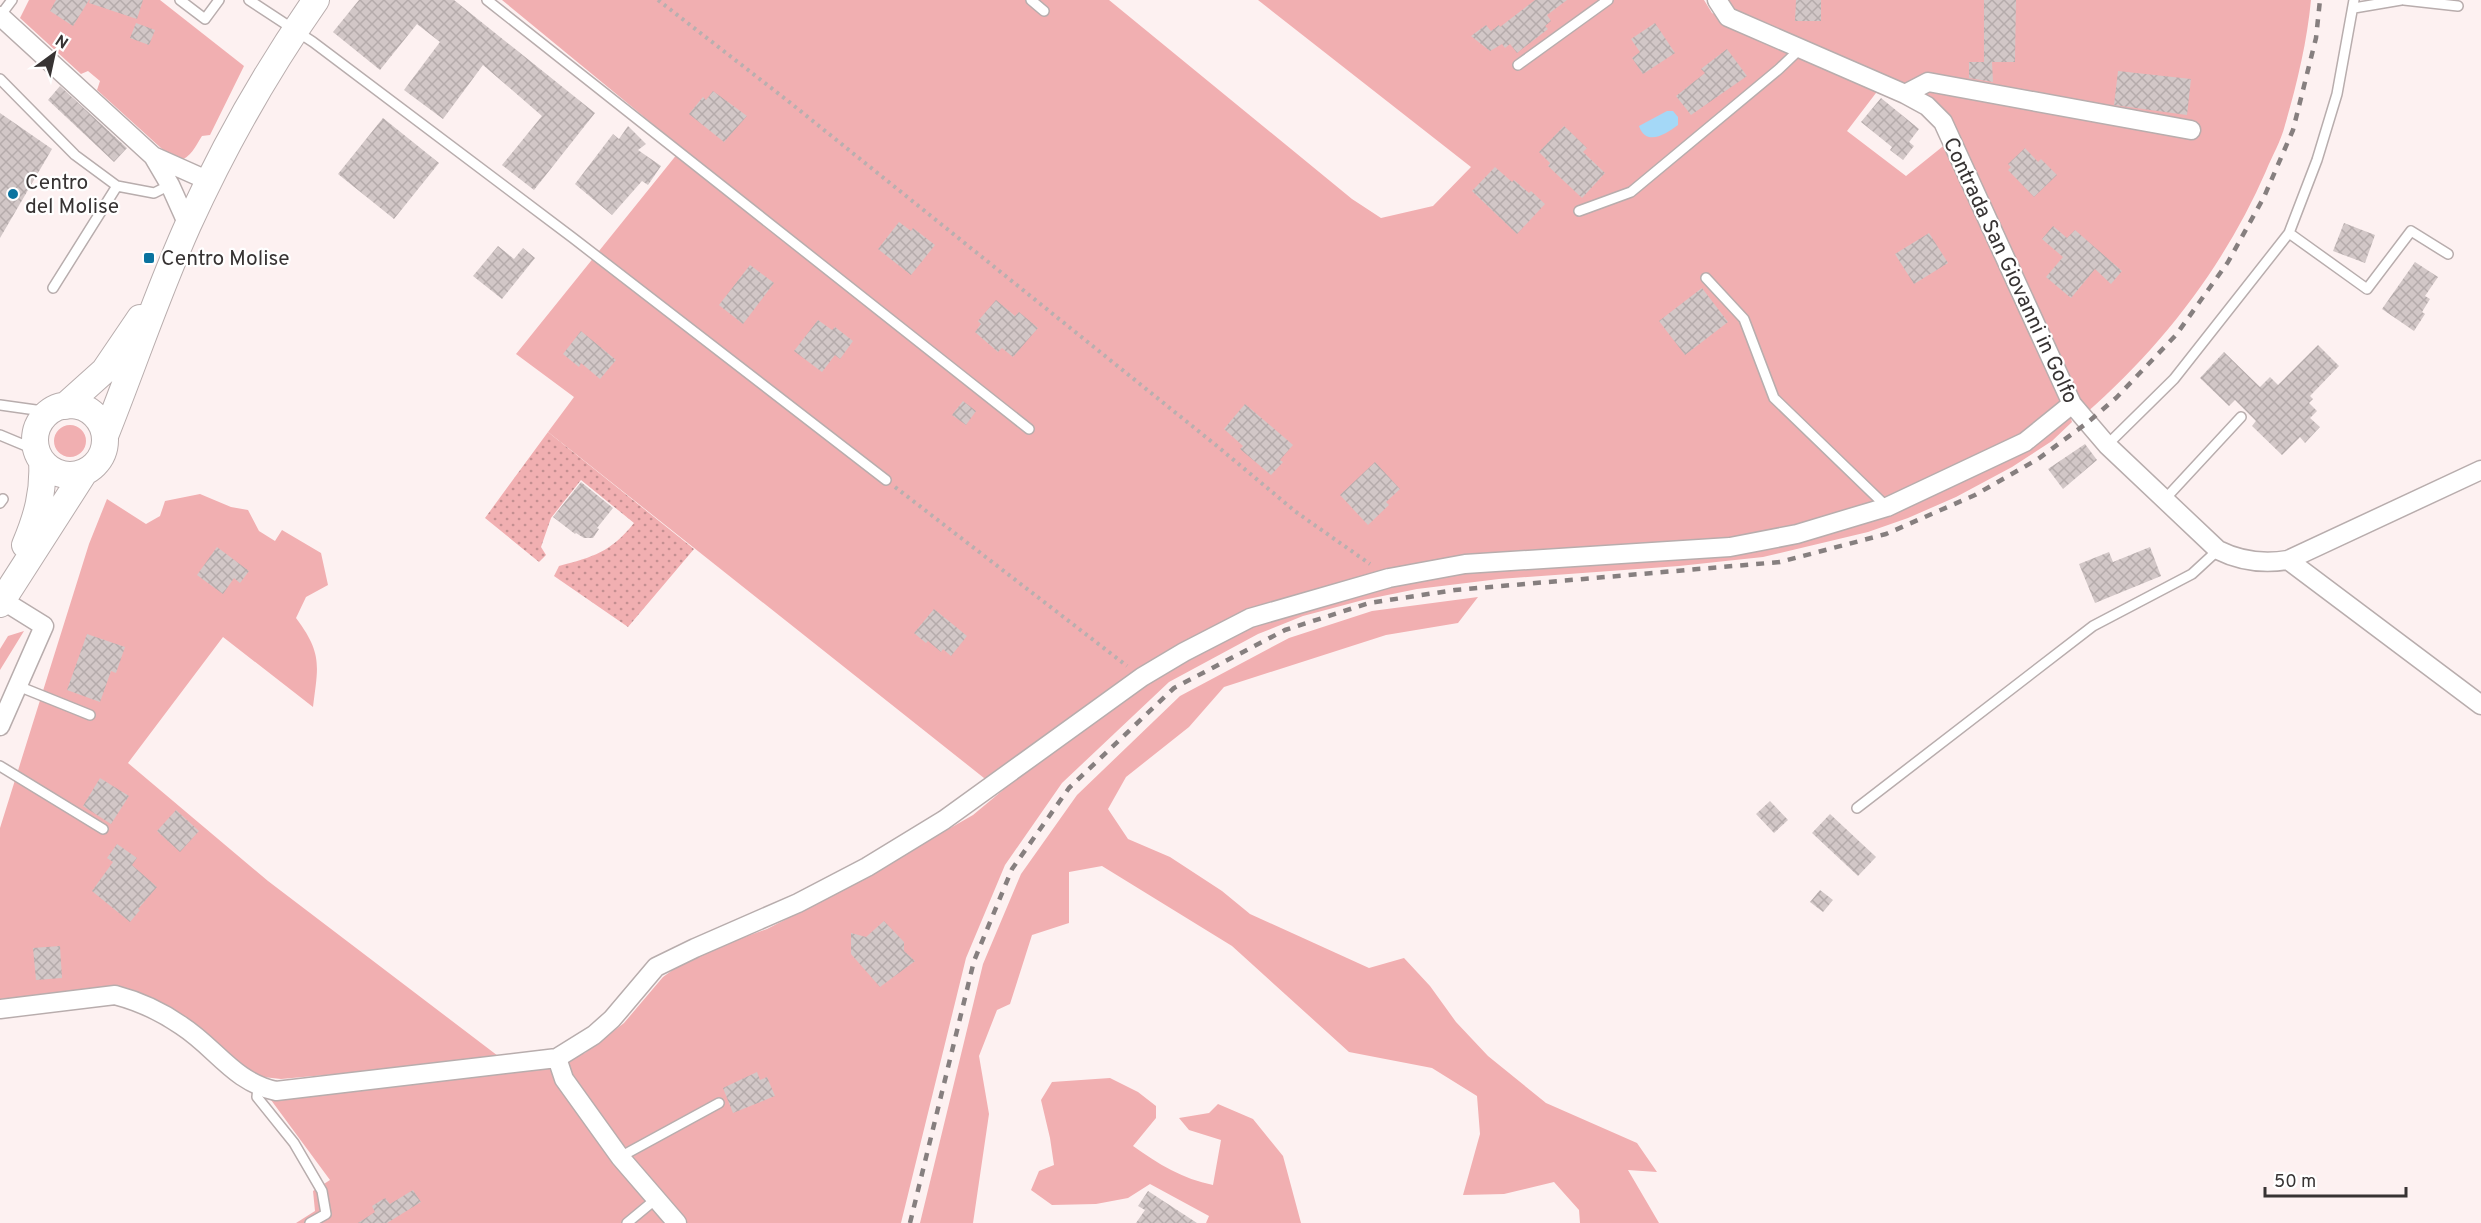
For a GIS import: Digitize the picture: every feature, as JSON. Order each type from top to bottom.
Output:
[{"type":"main road","points":[[39,455],[54,471],[69,475],[84,472],[93,467],[100,458],[105,436],[163,283],[188,225],[249,105],[294,31],[316,0]]},
{"type":"main road","points":[[1,602],[35,522],[43,482],[35,436],[40,422],[104,371],[163,283]]},
{"type":"main road","points":[[57,409],[79,406],[91,413],[100,423],[105,436]]},
{"type":"main road","points":[[1,602],[84,472]]},
{"type":"street","name":"Contrada San Giovanni in Golfo","points":[[1717,0],[1728,16],[1905,94],[1927,106],[1942,122],[2072,404],[2107,445],[2218,550],[2235,558],[2272,563],[2288,560],[2481,470]]},
{"type":"street","points":[[0,16],[153,156],[170,185],[188,225]]},
{"type":"street","points":[[1905,94],[1928,82],[2191,130]]},
{"type":"street","points":[[153,156],[209,182]]},
{"type":"street","points":[[0,1009],[115,995],[133,1000],[183,1026],[237,1074],[258,1087],[276,1091],[557,1058],[594,1035],[612,1019],[656,967],[798,903],[867,867],[944,820],[1142,678],[1184,652],[1250,618],[1389,578],[1466,564],[1730,547],[1797,534],[1887,507],[2025,442],[2072,404]]},
{"type":"street","points":[[2288,560],[2481,705]]},
{"type":"street","points":[[0,726],[44,626],[1,602]]},
{"type":"street","points":[[557,1058],[564,1079],[620,1157],[677,1223]]},
{"type":"lane","points":[[0,16],[12,0]]},
{"type":"lane","points":[[180,0],[205,19],[219,0]]},
{"type":"lane","points":[[249,0],[313,42],[573,238],[886,480]]},
{"type":"lane","points":[[487,0],[1029,429]]},
{"type":"lane","points":[[1031,0],[1044,11]]},
{"type":"lane","points":[[1518,65],[1608,0]]},
{"type":"lane","points":[[2107,445],[2174,380],[2289,233],[2317,160],[2330,116],[2354,4],[2403,0],[2458,6]]},
{"type":"lane","points":[[1579,211],[1631,192],[1800,49]]},
{"type":"lane","points":[[0,79],[75,155],[117,186],[154,193],[170,185]]},
{"type":"lane","points":[[53,288],[117,186]]},
{"type":"lane","points":[[2289,233],[2367,290],[2411,231],[2448,254]]},
{"type":"lane","points":[[1706,278],[1744,319],[1774,398],[1887,507]]},
{"type":"lane","points":[[0,405],[57,409]]},
{"type":"lane","points":[[2165,499],[2241,417]]},
{"type":"lane","points":[[0,435],[39,455]]},
{"type":"lane","points":[[1857,808],[2092,627],[2192,574],[2218,550]]},
{"type":"lane","points":[[18,686],[90,715]]},
{"type":"lane","points":[[0,766],[103,829]]},
{"type":"lane","points":[[258,1087],[257,1097],[294,1143],[322,1191],[326,1214],[310,1223]]},
{"type":"lane","points":[[620,1157],[719,1103]]},
{"type":"lane","points":[[627,1223],[656,1199]]},
{"type":"path","points":[[658,0],[788,101],[1296,512],[1389,578]]},
{"type":"path","points":[[886,480],[1142,678]]},
{"type":"shaded area","points":[[29,0],[160,0],[244,66],[210,135],[202,136],[187,157],[179,161],[172,158],[97,90],[100,81],[88,71],[81,74],[20,18]]},
{"type":"shaded area","points":[[502,0],[1109,0],[1352,199],[1381,218],[1433,206],[1471,167],[1258,0],[1704,0],[1712,13],[1803,57],[1879,89],[1847,131],[1906,176],[1947,143],[2065,400],[2072,422],[2052,441],[2012,467],[1956,497],[1868,532],[1763,557],[1679,566],[1499,579],[1417,589],[1363,600],[1303,616],[1258,634],[1169,682],[1062,783],[1005,865],[966,958],[901,1223],[296,1223],[315,1211],[313,1191],[330,1180],[271,1100],[542,1067],[585,1053],[624,1023],[663,977],[692,956],[767,929],[839,892],[973,815],[1003,790],[984,778],[548,432],[574,397],[516,354],[682,148]]},
{"type":"shaded area","points":[[1722,0],[2311,0],[2294,94],[2283,131],[2250,206],[2211,272],[2189,303],[2140,361],[2085,414],[1943,115],[1730,12]]},
{"type":"shaded area","points":[[70,425],[82,429],[86,441],[82,453],[70,457],[58,453],[54,441],[58,429]]},
{"type":"shaded area","points":[[548,432],[694,549],[628,627],[554,576],[559,566],[582,560],[609,547],[634,523],[581,480],[551,518],[541,547],[546,555],[539,562],[485,518]]},
{"type":"shaded area","points":[[200,494],[231,507],[248,510],[259,531],[275,541],[282,530],[321,553],[328,585],[306,597],[296,618],[311,641],[317,661],[313,707],[223,637],[128,763],[268,881],[502,1059],[281,1079],[253,1076],[225,1054],[195,1024],[153,998],[117,988],[0,999],[0,828],[89,544],[107,499],[146,524],[160,516],[165,501]]},
{"type":"shaded area","points":[[1478,597],[1458,623],[1386,635],[1224,687],[1189,727],[1126,777],[1108,809],[1128,839],[1170,857],[1222,891],[1250,914],[1369,968],[1404,958],[1430,986],[1456,1022],[1488,1056],[1546,1103],[1637,1143],[1657,1172],[1628,1170],[1659,1223],[1580,1223],[1579,1210],[1554,1182],[1504,1194],[1463,1195],[1480,1134],[1477,1096],[1432,1068],[1349,1052],[1232,946],[1102,866],[1069,872],[1069,923],[1032,935],[1010,1004],[997,1010],[979,1056],[989,1114],[973,1223],[920,1223],[983,964],[1021,874],[1077,795],[1180,696],[1289,638],[1372,611]]},
{"type":"shaded area","points":[[24,631],[0,670],[0,649],[8,636]]},
{"type":"shaded area","points":[[1110,1078],[1138,1092],[1156,1106],[1156,1118],[1133,1146],[1171,1170],[1191,1179],[1213,1185],[1221,1140],[1189,1130],[1179,1118],[1209,1113],[1218,1104],[1253,1119],[1283,1156],[1301,1223],[1206,1223],[1209,1216],[1150,1184],[1128,1198],[1096,1204],[1052,1205],[1031,1190],[1039,1171],[1054,1165],[1041,1100],[1052,1082]]},
{"type":"water","points":[[1667,111],[1673,111],[1678,117],[1678,125],[1657,137],[1646,136],[1642,132],[1639,126]]},
{"type":"building","points":[[56,0],[89,0],[73,26],[50,11]]},
{"type":"building","points":[[90,0],[143,0],[137,19],[89,3]]},
{"type":"building","points":[[359,0],[454,0],[595,113],[534,190],[502,165],[542,116],[483,65],[443,119],[404,90],[440,42],[417,24],[380,70],[333,32]]},
{"type":"building","points":[[1535,0],[1567,0],[1547,15],[1551,21],[1545,26],[1548,29],[1517,53],[1510,44],[1505,48],[1502,44],[1490,51],[1471,36],[1486,25],[1491,31],[1499,25],[1500,27]]},
{"type":"building","points":[[1796,0],[1821,0],[1821,21],[1795,21]]},
{"type":"building","points":[[1984,0],[2016,0],[2015,62],[1992,62],[1993,82],[1969,78],[1969,62],[1984,62]]},
{"type":"building","points":[[136,23],[155,30],[149,45],[130,38]]},
{"type":"building","points":[[1655,23],[1675,53],[1643,74],[1632,58],[1640,52],[1631,39]]},
{"type":"building","points":[[1727,49],[1747,76],[1691,115],[1676,96],[1705,73],[1701,69]]},
{"type":"building","points":[[2118,71],[2191,79],[2187,115],[2114,105]]},
{"type":"building","points":[[60,86],[127,148],[114,162],[48,100]]},
{"type":"building","points":[[713,91],[747,116],[724,142],[689,114],[703,97],[706,100]]},
{"type":"building","points":[[1881,98],[1919,129],[1909,142],[1914,146],[1903,160],[1890,150],[1892,147],[1861,122]]},
{"type":"building","name":"Centro del Molise","points":[[0,113],[52,149],[0,238]]},
{"type":"building","points":[[383,118],[439,163],[394,219],[338,174]]},
{"type":"building","points":[[628,126],[646,144],[638,150],[661,166],[648,185],[642,181],[612,215],[575,184],[613,134],[619,139]]},
{"type":"building","points":[[1564,126],[1587,148],[1583,152],[1605,173],[1582,198],[1548,166],[1550,163],[1539,152]]},
{"type":"building","points":[[2025,148],[2038,162],[2041,159],[2057,175],[2034,197],[2008,170],[2011,167],[2008,164]]},
{"type":"building","points":[[1495,167],[1512,182],[1514,180],[1529,193],[1531,191],[1545,204],[1517,234],[1472,191]]},
{"type":"building","points":[[899,222],[911,231],[913,228],[935,245],[911,275],[878,249]]},
{"type":"building","points":[[2344,223],[2375,235],[2365,263],[2333,251]]},
{"type":"building","points":[[2053,226],[2067,238],[2075,230],[2122,271],[2111,284],[2095,269],[2071,298],[2046,277],[2063,257],[2042,239]]},
{"type":"building","points":[[1929,233],[1948,263],[1914,284],[1895,254]]},
{"type":"building","points":[[498,246],[514,259],[523,248],[535,258],[502,299],[473,276]]},
{"type":"building","points":[[2415,262],[2438,277],[2425,296],[2430,299],[2422,312],[2425,314],[2414,331],[2382,309]]},
{"type":"building","points":[[750,265],[774,283],[743,324],[719,305]]},
{"type":"building","points":[[1702,288],[1728,322],[1685,355],[1659,321]]},
{"type":"building","points":[[996,300],[1015,316],[1019,312],[1038,328],[1013,357],[1002,348],[998,352],[975,332],[981,324],[978,321]]},
{"type":"building","points":[[818,320],[832,330],[835,327],[853,341],[840,359],[835,355],[822,372],[794,351]]},
{"type":"building","points":[[581,331],[616,360],[600,379],[581,363],[579,367],[563,354]]},
{"type":"building","points":[[2318,345],[2339,366],[2310,396],[2313,399],[2309,403],[2317,411],[2310,418],[2320,427],[2305,443],[2300,437],[2282,455],[2252,426],[2256,421],[2235,400],[2229,406],[2200,378],[2224,352],[2260,387],[2270,377],[2278,385]]},
{"type":"building","points":[[963,401],[976,411],[966,425],[952,415]]},
{"type":"building","points":[[1245,404],[1293,445],[1280,460],[1283,462],[1271,475],[1240,449],[1243,446],[1224,429]]},
{"type":"building","points":[[2085,444],[2097,460],[2063,489],[2048,469]]},
{"type":"building","points":[[1375,462],[1400,489],[1386,502],[1389,505],[1368,525],[1340,495]]},
{"type":"building","points":[[581,482],[613,508],[597,528],[599,529],[593,538],[584,538],[575,534],[553,517]]},
{"type":"building","points":[[217,547],[249,571],[240,583],[234,578],[223,594],[197,575]]},
{"type":"building","points":[[2150,547],[2161,576],[2095,603],[2079,564],[2109,552],[2113,562]]},
{"type":"building","points":[[934,609],[967,636],[951,656],[943,649],[941,652],[928,641],[926,643],[914,633]]},
{"type":"building","points":[[87,634],[125,647],[116,673],[111,671],[100,702],[67,690]]},
{"type":"building","points":[[100,778],[129,796],[111,824],[83,806]]},
{"type":"building","points":[[1770,801],[1788,820],[1774,833],[1756,814]]},
{"type":"building","points":[[176,810],[199,831],[180,852],[157,831]]},
{"type":"building","points":[[1830,814],[1876,857],[1858,876],[1812,833]]},
{"type":"building","points":[[117,844],[137,858],[132,865],[157,887],[130,922],[92,891],[113,862],[107,858]]},
{"type":"building","points":[[1820,890],[1833,900],[1823,912],[1810,902]]},
{"type":"building","points":[[884,921],[904,942],[904,951],[915,961],[880,987],[851,954],[851,933],[866,937]]},
{"type":"building","points":[[60,946],[62,978],[36,980],[33,948]]},
{"type":"building","points":[[757,1072],[760,1080],[767,1077],[775,1096],[733,1113],[723,1088]]},
{"type":"building","points":[[413,1190],[421,1202],[387,1223],[358,1223],[375,1212],[372,1206],[385,1198],[390,1204]]},
{"type":"building","points":[[1148,1191],[1197,1223],[1136,1223],[1145,1210],[1138,1206]]},
{"type":"railway","points":[[910,1223],[974,961],[1012,869],[1069,788],[1174,688],[1285,630],[1369,603],[1455,590],[1780,562],[1886,534],[1975,495],[2038,459],[2087,423],[2116,398],[2176,335],[2228,262],[2264,197],[2293,130],[2316,38],[2320,0]]},
{"type":"place","name":"Centro del Molise","points":[[13,194]]},
{"type":"place","name":"Centro Molise","points":[[149,258]]}]
